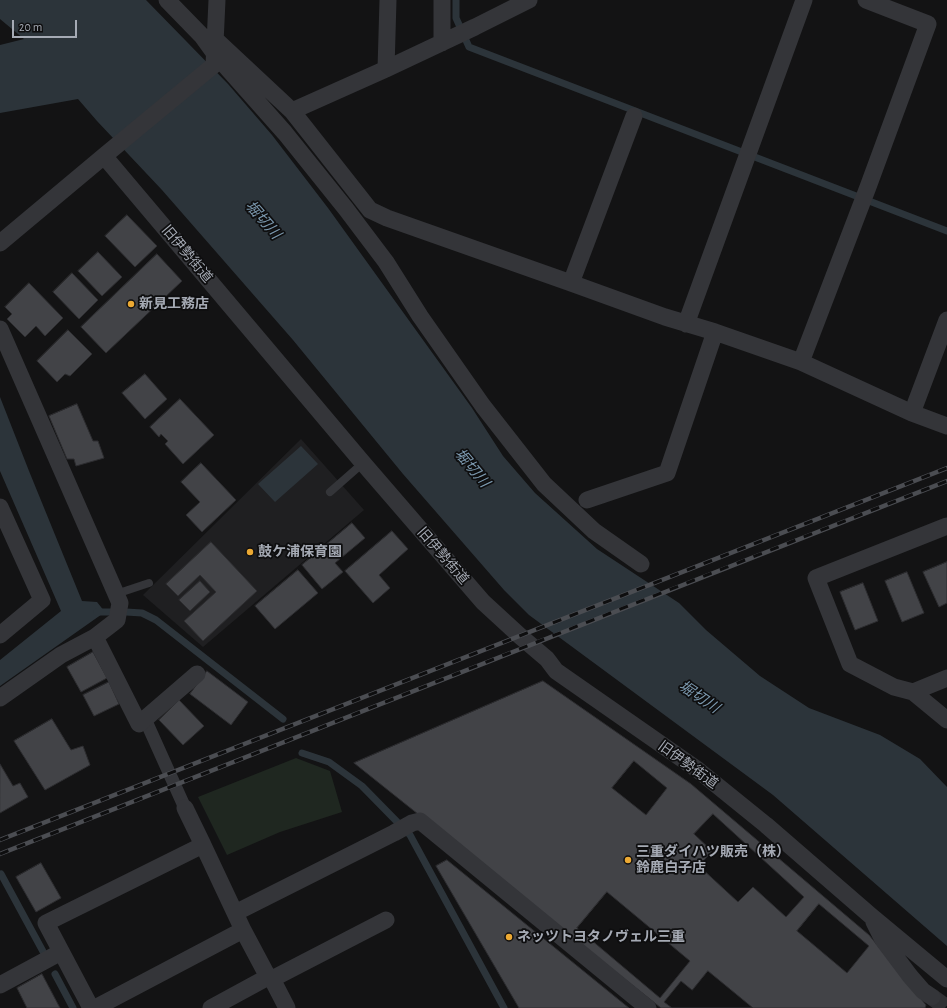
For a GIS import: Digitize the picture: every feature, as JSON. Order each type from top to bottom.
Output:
[{"type":"street","points":[[167,0],[202,36],[346,209],[386,262],[420,316],[483,406],[544,484],[594,531],[641,564]]},
{"type":"street","points":[[0,243],[104,156],[215,53],[217,0]]},
{"type":"street","points":[[386,69],[388,0]]},
{"type":"street","points":[[442,0],[446,41]]},
{"type":"street","points":[[292,110],[386,69],[529,0]]},
{"type":"street","points":[[686,324],[804,0]]},
{"type":"street","points":[[801,362],[928,24],[866,0]]},
{"type":"street","points":[[215,53],[292,110],[370,210],[387,218],[665,317],[715,332],[801,362],[912,413],[947,426]]},
{"type":"street","points":[[570,283],[634,116]]},
{"type":"street","name":"旧伊勢街道","points":[[104,156],[363,463],[483,602],[547,659],[556,671],[698,770],[766,825],[871,916],[947,979]]},
{"type":"street","points":[[912,413],[947,320]]},
{"type":"street","points":[[0,329],[118,598],[117,620],[95,637],[61,656],[0,698]]},
{"type":"street","points":[[587,500],[667,473],[715,332]]},
{"type":"street","points":[[0,507],[42,600],[0,635]]},
{"type":"street","points":[[947,526],[816,578],[850,664],[894,688],[913,692],[947,720]]},
{"type":"street","points":[[95,637],[139,724],[197,674]]},
{"type":"street","points":[[913,692],[947,678]]},
{"type":"street","points":[[145,719],[185,808],[243,930],[287,1008]]},
{"type":"street","points":[[235,913],[412,823],[420,821],[648,1008]]},
{"type":"street","points":[[91,1008],[46,923],[203,845]]},
{"type":"street","points":[[871,916],[883,940],[910,976],[923,991],[932,997]]},
{"type":"street","points":[[211,1008],[386,920]]},
{"type":"street","points":[[95,1008],[243,930]]},
{"type":"street","points":[[0,985],[61,952]]},
{"type":"lane","points":[[330,492],[363,463]]},
{"type":"lane","points":[[118,598],[149,583]]},
{"type":"shaded area","name":"鼓ケ浦保育園","points":[[301,439],[364,510],[203,647],[143,595]]},
{"type":"shaded area","points":[[296,758],[330,771],[342,812],[280,832],[227,855],[198,797]]},
{"type":"water","name":"堀切川","points":[[0,0],[146,0],[228,84],[272,135],[328,208],[472,408],[503,456],[535,493],[597,549],[679,603],[706,630],[760,676],[809,708],[880,735],[920,759],[947,787],[947,946],[773,795],[529,615],[504,590],[403,474],[293,340],[162,190],[78,99],[0,113],[0,45],[24,39],[0,19]]},
{"type":"water","points":[[0,397],[82,601],[97,602],[105,612],[0,686],[0,660],[61,611],[0,471]]},
{"type":"water","points":[[301,446],[318,464],[275,502],[258,484]]},
{"type":"building","points":[[127,215],[157,246],[135,267],[105,236]]},
{"type":"building","points":[[98,252],[122,277],[102,296],[78,271]]},
{"type":"building","name":"新見工務店","points":[[157,254],[182,281],[106,353],[81,327]]},
{"type":"building","points":[[72,273],[98,300],[79,319],[53,292]]},
{"type":"building","points":[[29,283],[63,318],[45,336],[36,326],[25,337],[7,319],[12,314],[5,307]]},
{"type":"building","points":[[68,330],[92,354],[70,376],[65,374],[57,382],[37,361]]},
{"type":"building","points":[[145,374],[167,399],[145,419],[122,393]]},
{"type":"building","points":[[180,399],[214,435],[183,464],[165,444],[168,441],[161,434],[159,437],[150,427]]},
{"type":"building","points":[[77,404],[93,441],[98,441],[104,458],[76,466],[74,459],[67,459],[49,416]]},
{"type":"building","points":[[201,463],[236,500],[202,532],[186,515],[200,502],[181,482]]},
{"type":"building","points":[[352,523],[365,538],[335,563],[343,572],[322,589],[302,565]]},
{"type":"building","points":[[392,531],[408,549],[379,575],[390,588],[373,603],[345,571]]},
{"type":"building","points":[[211,542],[257,591],[203,641],[184,621],[216,592],[200,575],[178,596],[166,584]]},
{"type":"building","points":[[947,562],[947,603],[939,607],[923,572]]},
{"type":"building","points":[[298,570],[318,593],[275,629],[255,606]]},
{"type":"building","points":[[907,572],[924,613],[902,622],[885,581]]},
{"type":"building","points":[[200,581],[210,592],[190,611],[179,600]]},
{"type":"building","points":[[863,583],[878,621],[855,630],[840,592]]},
{"type":"building","points":[[93,652],[107,678],[81,692],[67,667]]},
{"type":"building","points":[[207,671],[248,702],[231,725],[190,694]]},
{"type":"building","name":"三重ダイハツ販売（株） 鈴鹿白子店","points":[[543,681],[691,784],[869,935],[926,1005],[925,1008],[661,1008],[354,763]]},
{"type":"building","points":[[109,682],[119,704],[94,716],[83,695]]},
{"type":"building","points":[[179,700],[204,726],[183,745],[159,720]]},
{"type":"building","points":[[52,719],[71,750],[83,746],[90,765],[45,790],[14,741]]},
{"type":"building","points":[[634,761],[667,788],[646,815],[612,788]]},
{"type":"building","points":[[0,764],[13,786],[20,783],[28,797],[0,813]]},
{"type":"building","points":[[713,814],[804,897],[786,917],[753,887],[738,902],[699,866],[712,851],[694,834]]},
{"type":"building","name":"ネッツトヨタノヴェル三重","points":[[447,860],[629,1008],[519,1008],[436,866]]},
{"type":"building","points":[[41,863],[61,898],[36,912],[16,877]]},
{"type":"building","points":[[607,892],[690,961],[660,998],[577,928]]},
{"type":"building","points":[[819,904],[869,946],[847,973],[797,931]]},
{"type":"building","points":[[708,971],[753,1008],[672,1008],[664,1002],[681,981],[692,990]]},
{"type":"building","points":[[42,974],[60,1008],[27,1008],[17,988]]},
{"type":"waterway","points":[[456,0],[456,18],[469,47],[947,231]]},
{"type":"waterway","points":[[97,612],[142,613],[156,620],[283,719]]},
{"type":"waterway","points":[[302,753],[329,762],[362,786],[410,835],[504,1008]]},
{"type":"waterway","points":[[1,874],[46,957]]},
{"type":"waterway","points":[[55,974],[73,1008]]},
{"type":"tunnel","points":[[932,997],[947,1008]]},
{"type":"railway","points":[[0,840],[947,468]]},
{"type":"railway","points":[[0,854],[947,481]]},
{"type":"place","name":"新見工務店","points":[[131,304]]},
{"type":"place","name":"鼓ケ浦保育園","points":[[250,552]]},
{"type":"place","name":"三重ダイハツ販売（株） 鈴鹿白子店","points":[[628,860]]},
{"type":"place","name":"ネッツトヨタノヴェル三重","points":[[509,937]]}]
